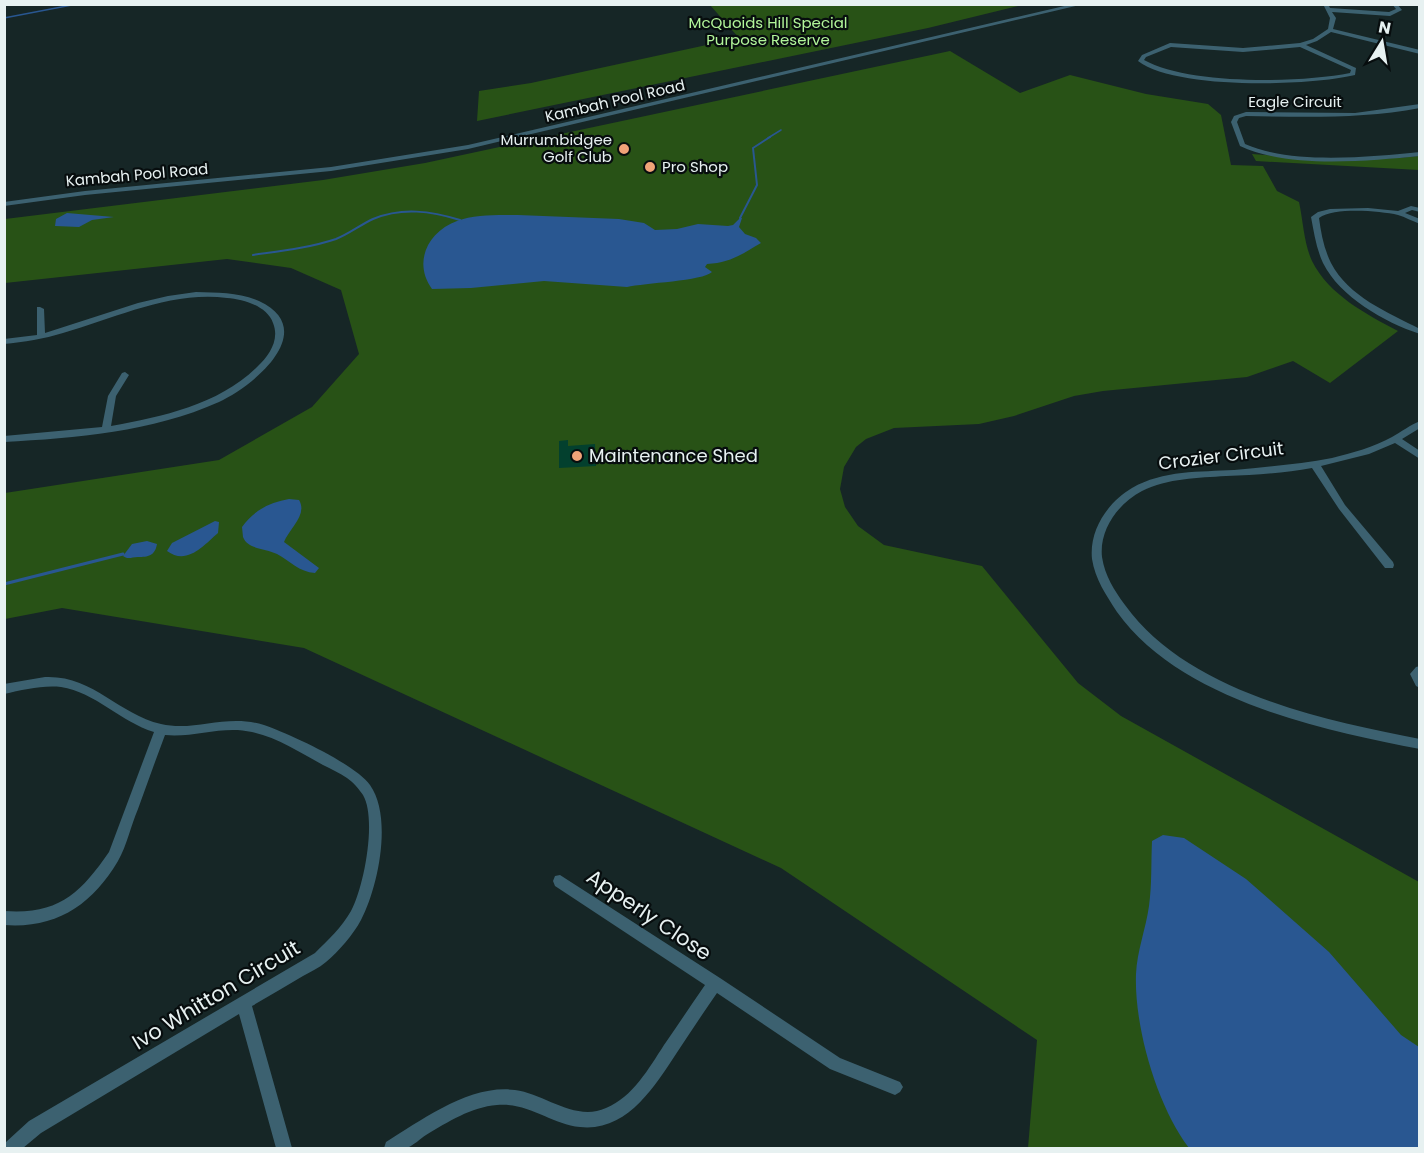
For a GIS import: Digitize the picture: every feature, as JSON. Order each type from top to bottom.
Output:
[{"type":"street","name":"Kambah Pool Road","points":[[4,204],[107,191],[285,175],[448,151],[528,135],[1082,4]]},
{"type":"street","points":[[1301,45],[1349,66],[1355,72],[1350,76],[1316,80],[1257,81],[1181,74],[1149,67],[1141,61],[1144,56],[1170,45],[1243,50],[1301,45],[1315,40],[1330,30],[1333,18],[1325,4]]},
{"type":"street","points":[[1330,10],[1390,14],[1399,10],[1394,4]]},
{"type":"street","points":[[1330,30],[1419,52]]},
{"type":"street","name":"Eagle Circuit","points":[[1419,106],[1352,115],[1311,117],[1246,114],[1236,117],[1234,122],[1242,145],[1260,153],[1337,158],[1419,154]]},
{"type":"street","points":[[1400,213],[1411,208],[1419,210]]},
{"type":"street","points":[[1419,221],[1400,213],[1329,210],[1318,213],[1315,219],[1324,260],[1340,285],[1365,304],[1419,332]]},
{"type":"street","points":[[4,342],[41,336],[144,304],[198,294],[225,295],[251,300],[276,319],[279,336],[277,349],[263,369],[248,382],[206,404],[156,419],[106,429],[4,439]]},
{"type":"street","points":[[40,309],[41,336]]},
{"type":"street","points":[[106,429],[112,396],[125,375]]},
{"type":"street","name":"Crozier Circuit","points":[[1419,424],[1396,439],[1360,453],[1314,463],[1174,477],[1140,487],[1119,501],[1105,520],[1096,544],[1099,567],[1118,609],[1144,638],[1190,670],[1275,707],[1325,724],[1419,744]]},
{"type":"street","points":[[1396,439],[1419,456]]},
{"type":"street","points":[[1314,463],[1342,507],[1389,565]]},
{"type":"street","points":[[1419,670],[1416,674],[1419,683]]},
{"type":"street","name":"Ivo Whitton Circuit","points":[[4,690],[40,682],[67,684],[143,723],[161,729],[239,725],[259,728],[352,774],[363,784],[370,797],[374,823],[371,869],[366,892],[355,916],[340,938],[320,958],[35,1127],[12,1149]]},
{"type":"street","points":[[4,918],[21,920],[48,916],[68,906],[87,891],[102,874],[114,855],[161,729]]},
{"type":"street","name":"Apperly Close","points":[[560,881],[835,1064],[895,1087]]},
{"type":"street","name":"Apperly Close","points":[[392,1149],[449,1113],[474,1101],[500,1097],[524,1100],[578,1120],[609,1115],[629,1103],[646,1085],[715,983]]},
{"type":"street","points":[[244,1004],[284,1149]]},
{"type":"green space","name":"McQuoids Hill Special Purpose Reserve","points":[[710,5],[1022,5],[928,28],[477,121],[479,91],[531,83],[739,38]]},
{"type":"green space","name":"Murrumbidgee Golf Club","points":[[950,51],[1020,93],[1070,75],[1146,94],[1208,104],[1221,115],[1231,165],[1263,166],[1277,191],[1299,202],[1309,254],[1328,284],[1349,302],[1398,331],[1330,383],[1293,361],[1247,377],[1103,391],[1074,396],[1014,416],[979,424],[894,428],[866,439],[856,447],[844,467],[840,489],[845,507],[858,526],[884,545],[982,566],[1078,683],[1121,716],[1419,882],[1419,1148],[1028,1148],[1037,1040],[781,868],[304,648],[62,608],[5,619],[5,493],[219,460],[312,407],[359,354],[341,290],[291,268],[227,259],[5,283],[5,219],[323,180],[425,163]]},
{"type":"green space","points":[[1252,154],[1357,159],[1419,156],[1419,170],[1256,161]]},
{"type":"water","points":[[67,213],[114,217],[92,220],[79,227],[55,226],[56,219]]},
{"type":"water","points":[[518,215],[619,219],[644,223],[655,230],[677,229],[698,224],[728,226],[742,218],[739,227],[745,234],[756,238],[761,243],[729,260],[707,264],[705,267],[712,272],[686,280],[627,287],[544,281],[432,289],[426,279],[424,259],[426,249],[438,233],[457,221],[471,217]]},
{"type":"water","points":[[289,499],[299,500],[301,511],[284,542],[319,568],[315,573],[299,568],[273,552],[253,547],[243,537],[242,527],[251,516],[275,502]]},
{"type":"water","points":[[215,521],[219,522],[218,533],[195,552],[181,556],[167,551],[172,543]]},
{"type":"water","points":[[147,541],[157,544],[155,551],[150,555],[129,558],[123,556],[132,544]]},
{"type":"water","points":[[1163,835],[1184,838],[1246,879],[1329,952],[1401,1035],[1419,1047],[1419,1148],[1189,1148],[1167,1111],[1150,1065],[1143,1041],[1136,995],[1137,965],[1150,898],[1152,841]]},
{"type":"building","name":"Maintenance Shed","points":[[568,440],[568,446],[595,444],[596,466],[559,468],[559,441]]},
{"type":"waterway","points":[[4,18],[77,4]]},
{"type":"waterway","points":[[768,138],[781,130]]},
{"type":"waterway","points":[[740,218],[757,185],[753,148],[770,137]]},
{"type":"waterway","points":[[253,255],[326,242],[341,237],[373,219],[395,213],[438,214],[460,220]]},
{"type":"waterway","points":[[4,584],[123,554]]},
{"type":"place","name":"Murrumbidgee Golf Club","points":[[624,149]]},
{"type":"place","name":"Pro Shop","points":[[650,167]]},
{"type":"place","name":"Maintenance Shed","points":[[577,456]]}]
